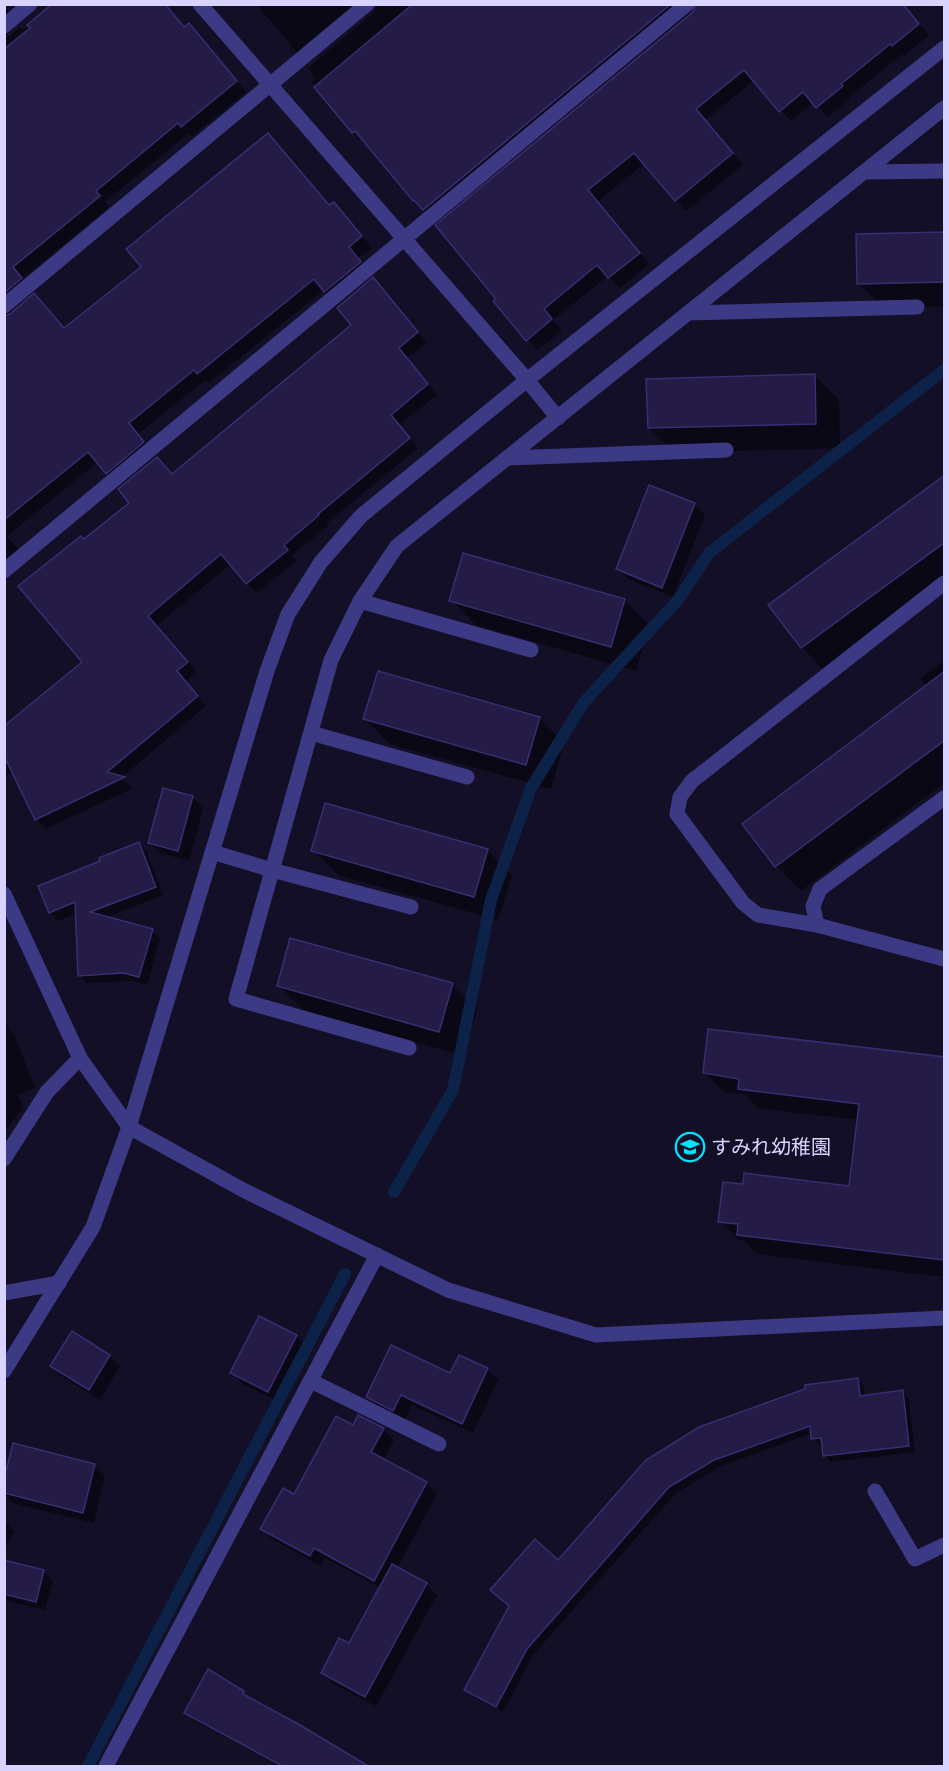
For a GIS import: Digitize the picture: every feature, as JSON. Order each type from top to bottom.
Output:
[{"type":"street","points":[[4,26],[30,4]]},
{"type":"street","points":[[200,4],[558,418]]},
{"type":"street","points":[[4,306],[367,4]]},
{"type":"street","points":[[4,572],[687,4]]},
{"type":"street","points":[[4,1371],[93,1227],[129,1127],[267,670],[288,614],[321,562],[361,516],[945,48]]},
{"type":"street","points":[[409,1048],[236,999],[331,660],[360,601],[398,546],[945,108]]},
{"type":"street","points":[[865,172],[945,171]]},
{"type":"street","points":[[688,313],[916,307]]},
{"type":"street","points":[[507,458],[726,450]]},
{"type":"street","points":[[945,583],[692,781],[680,797],[677,814],[743,903],[758,915],[817,925],[945,959]]},
{"type":"street","points":[[360,601],[531,650]]},
{"type":"street","points":[[311,733],[467,777]]},
{"type":"street","points":[[817,925],[813,906],[820,889],[945,798]]},
{"type":"street","points":[[212,852],[411,908]]},
{"type":"street","points":[[4,894],[80,1058],[129,1127],[245,1191],[448,1290],[596,1335],[945,1318]]},
{"type":"street","points":[[4,1159],[46,1092],[80,1058]]},
{"type":"street","points":[[106,1767],[377,1255]]},
{"type":"street","points":[[4,1293],[59,1283]]},
{"type":"street","points":[[311,1381],[439,1444]]},
{"type":"street","points":[[875,1491],[915,1559],[945,1545]]},
{"type":"building","points":[[52,4],[165,4],[184,27],[189,23],[237,81],[181,127],[178,123],[96,191],[100,196],[13,267],[22,278],[4,293],[4,49],[30,28],[27,25]]},
{"type":"building","points":[[413,4],[671,4],[423,210],[355,131],[352,133],[314,87]]},
{"type":"building","points":[[696,4],[903,4],[919,24],[892,46],[890,44],[816,108],[803,92],[779,112],[744,70],[696,109],[733,153],[675,201],[634,153],[588,190],[640,253],[608,278],[597,265],[544,309],[552,319],[526,341],[493,301],[496,299],[435,225],[693,12]]},
{"type":"building","points":[[268,133],[329,205],[334,202],[362,236],[349,247],[361,262],[324,292],[314,279],[197,374],[194,370],[129,423],[144,442],[106,474],[88,452],[4,520],[4,316],[10,314],[34,293],[64,328],[141,267],[126,249]]},
{"type":"building","points":[[945,232],[945,282],[857,284],[856,234]]},
{"type":"building","points":[[373,277],[418,332],[399,348],[428,384],[391,415],[410,438],[318,514],[284,545],[288,550],[246,584],[221,554],[148,616],[188,662],[177,671],[198,696],[107,772],[125,777],[35,820],[4,756],[4,726],[82,662],[18,586],[81,536],[84,539],[129,503],[118,489],[157,457],[172,474],[351,325],[337,308]]},
{"type":"building","points":[[815,374],[816,424],[648,428],[646,379]]},
{"type":"building","points":[[945,475],[945,542],[801,648],[768,605]]},
{"type":"building","points":[[649,485],[695,503],[662,588],[616,569]]},
{"type":"building","points":[[463,553],[625,599],[611,647],[449,601]]},
{"type":"building","points":[[378,671],[540,717],[526,765],[363,719]]},
{"type":"building","points":[[945,671],[945,740],[775,867],[742,824]]},
{"type":"building","points":[[163,788],[193,796],[178,851],[148,843]]},
{"type":"building","points":[[325,803],[488,849],[474,897],[311,851]]},
{"type":"building","points":[[139,842],[156,887],[90,912],[153,929],[139,977],[123,973],[78,976],[75,902],[49,913],[38,886],[100,861],[99,858]]},
{"type":"building","points":[[290,938],[453,983],[439,1032],[277,986]]},
{"type":"building","points":[[708,1029],[945,1057],[945,1245],[943,1260],[737,1235],[738,1224],[718,1222],[723,1182],[743,1184],[744,1173],[849,1186],[859,1104],[738,1089],[739,1079],[703,1073]]},
{"type":"building","points":[[259,1316],[297,1335],[268,1392],[230,1373]]},
{"type":"building","points":[[72,1331],[110,1355],[89,1390],[50,1366]]},
{"type":"building","points":[[391,1345],[450,1373],[459,1355],[488,1368],[462,1424],[401,1395],[393,1411],[366,1397]]},
{"type":"building","points":[[858,1378],[860,1396],[903,1390],[909,1446],[823,1456],[821,1438],[811,1439],[810,1426],[714,1460],[669,1487],[527,1649],[496,1707],[464,1690],[509,1606],[490,1590],[535,1539],[558,1560],[646,1460],[699,1427],[805,1389],[805,1385]]},
{"type":"building","points":[[358,1415],[384,1428],[371,1452],[427,1482],[374,1581],[314,1548],[310,1556],[260,1529],[283,1488],[294,1494],[336,1416],[353,1425]]},
{"type":"building","points":[[13,1443],[95,1464],[83,1513],[4,1493],[4,1479]]},
{"type":"building","points":[[4,1560],[44,1570],[36,1602],[4,1594]]},
{"type":"building","points":[[392,1564],[427,1583],[365,1697],[321,1673],[339,1638],[349,1643]]},
{"type":"building","points":[[208,1669],[244,1691],[243,1694],[370,1767],[284,1767],[184,1713]]},
{"type":"waterway","points":[[394,1192],[453,1090],[491,900],[531,788],[584,702],[678,600],[709,553],[944,370]]},
{"type":"waterway","points":[[88,1766],[345,1274]]},
{"type":"place","name":"すみれ幼稚園","points":[[690,1147]]}]
